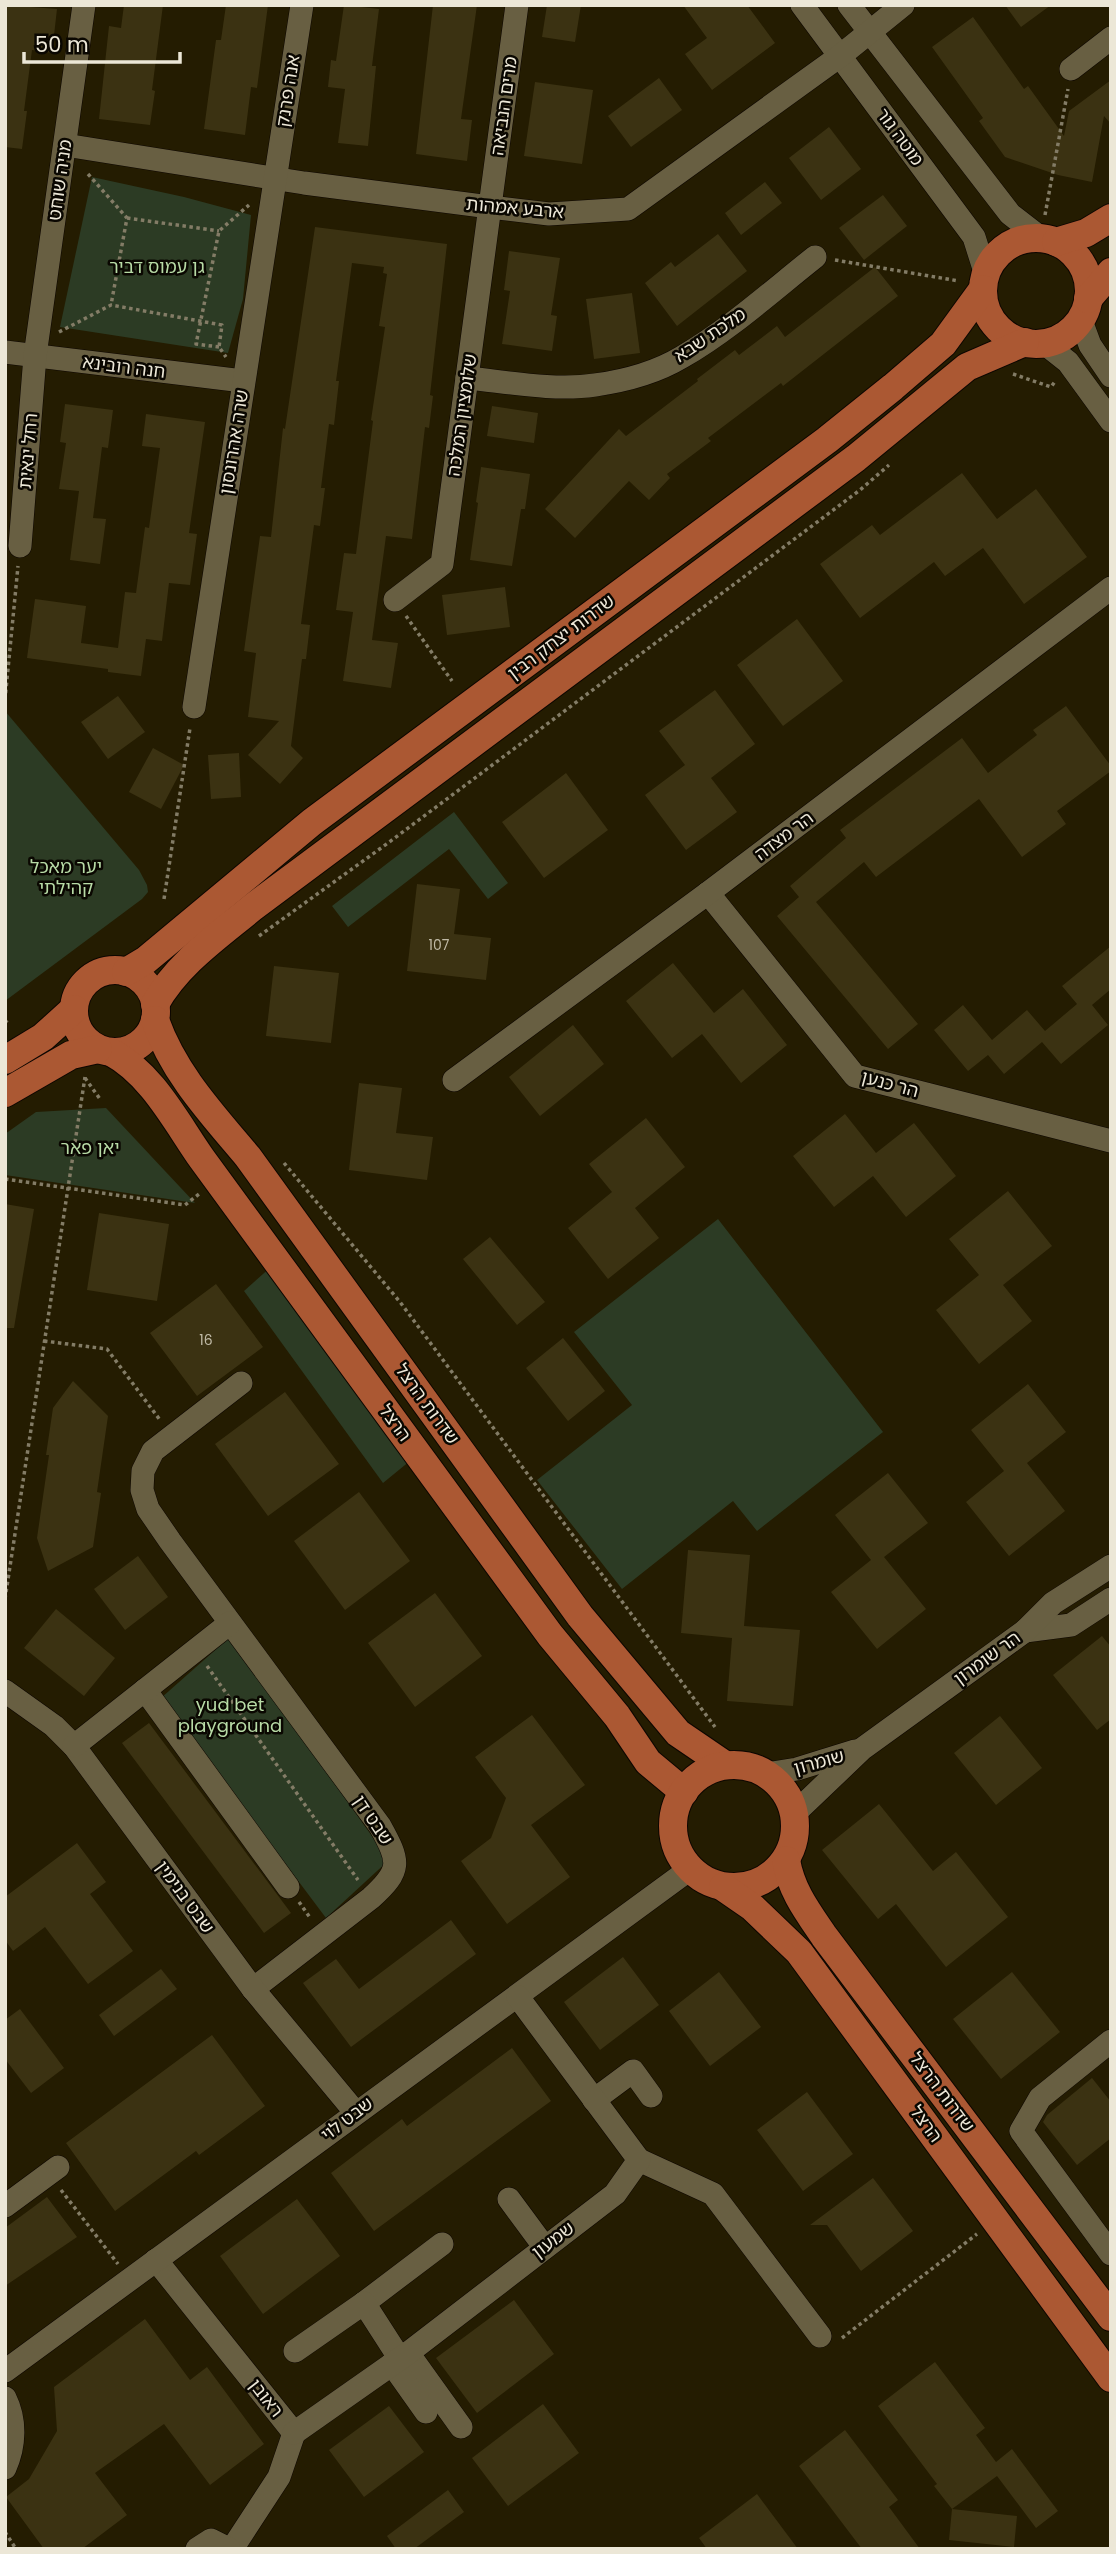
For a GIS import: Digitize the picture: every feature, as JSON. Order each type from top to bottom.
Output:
[{"type":"main road","points":[[1111,218],[1086,233],[1048,240],[1023,240],[1007,247],[977,282],[993,322],[1007,335],[1035,342],[1065,334],[1111,272]]},
{"type":"main road","points":[[1048,240],[1071,251],[1079,261],[1087,279],[1084,309]]},
{"type":"main road","name":"שדרות יצחק רבין","points":[[126,972],[146,960],[312,822],[827,440],[894,387],[943,344],[977,282]]},
{"type":"main road","name":"שדרות יצחק רבין","points":[[155,1012],[167,984],[253,907],[856,458],[967,367],[1035,342]]},
{"type":"main road","points":[[5,1093],[71,1055],[123,1052],[144,1041],[155,1012],[145,984],[126,972],[106,971],[94,976],[78,994],[74,1009],[80,1033],[105,1051]]},
{"type":"main road","points":[[5,1060],[43,1037],[74,1009]]},
{"type":"main road","name":"שדרות הרצל","points":[[155,1012],[167,1051],[192,1090],[248,1157],[580,1616],[678,1733],[725,1765],[747,1766],[766,1774]]},
{"type":"main road","name":"הרצל","points":[[105,1051],[126,1060],[148,1082],[550,1636],[617,1716],[648,1762],[684,1791]]},
{"type":"main road","points":[[725,1765],[709,1770],[695,1779],[684,1791],[676,1807],[673,1823],[677,1847],[690,1869],[705,1881],[723,1887],[741,1888],[759,1883],[774,1873],[786,1860]]},
{"type":"main road","points":[[766,1774],[779,1784],[789,1797],[794,1813]]},
{"type":"main road","name":"שדרות הרצל","points":[[794,1813],[794,1837],[786,1860],[789,1879],[796,1894],[824,1936],[1111,2316]]},
{"type":"main road","name":"הרצל","points":[[723,1887],[770,1923],[799,1952],[1111,2378]]},
{"type":"street","name":"מניה שוחט","points":[[35,356],[84,5]]},
{"type":"street","name":"אנה פרנק","points":[[275,178],[302,5]]},
{"type":"street","name":"מרים הנביאה","points":[[490,207],[517,5]]},
{"type":"street","name":"מוטה גור","points":[[802,5],[974,237],[977,282]]},
{"type":"street","points":[[849,5],[1010,214],[1048,240]]},
{"type":"street","name":"ארבע אמהות","points":[[65,145],[275,178],[549,214],[628,209],[840,56],[903,5]]},
{"type":"street","points":[[1071,69],[1111,37]]},
{"type":"street","name":"שרה אהרונסון","points":[[194,706],[275,178]]},
{"type":"street","name":"שלומציון המלכה","points":[[395,600],[442,564],[490,207]]},
{"type":"street","name":"מלכת שבא","points":[[467,378],[545,386],[594,385],[644,373],[681,358],[731,323],[815,257]]},
{"type":"street","points":[[1084,309],[1090,345],[1111,376]]},
{"type":"street","points":[[1035,342],[1068,362],[1111,421]]},
{"type":"street","name":"חנה רובינא","points":[[5,352],[243,381]]},
{"type":"street","name":"רחל ינאית","points":[[20,546],[35,356]]},
{"type":"street","name":"הר מצדה","points":[[454,1080],[708,893],[1111,588]]},
{"type":"street","name":"הר כנען","points":[[708,893],[855,1076],[1111,1141]]},
{"type":"street","name":"שבט דן","points":[[241,1383],[153,1451],[143,1471],[142,1490],[148,1509],[380,1826],[397,1860],[395,1871],[388,1883],[253,1989]]},
{"type":"street","name":"הר שומרון","points":[[862,1749],[1025,1631],[1053,1603],[1111,1566]]},
{"type":"street","points":[[1025,1631],[1071,1625],[1111,1599]]},
{"type":"street","points":[[74,1746],[230,1623]]},
{"type":"street","points":[[145,1690],[294,1895]]},
{"type":"street","name":"שבט בנימין","points":[[5,1691],[54,1726],[74,1746],[253,1989],[356,2113]]},
{"type":"street","name":"שומרון","points":[[766,1774],[797,1769],[862,1749]]},
{"type":"street","name":"שומרון","points":[[794,1813],[862,1749]]},
{"type":"street","name":"שבט לוי","points":[[5,2371],[690,1869]]},
{"type":"street","points":[[518,1997],[639,2160],[713,2194],[829,2339]]},
{"type":"street","points":[[1111,2040],[1040,2098],[1021,2131],[1111,2254]]},
{"type":"street","points":[[594,2100],[633,2071],[651,2096]]},
{"type":"street","name":"שמעון","points":[[294,2433],[400,2358],[615,2194],[639,2160]]},
{"type":"street","points":[[5,2206],[53,2171]]},
{"type":"street","points":[[509,2199],[540,2241],[542,2248]]},
{"type":"street","points":[[295,2351],[442,2245]]},
{"type":"street","name":"ראובן","points":[[156,2260],[294,2433],[279,2477],[231,2549]]},
{"type":"street","points":[[364,2303],[400,2358],[426,2412]]},
{"type":"street","points":[[400,2358],[461,2427]]},
{"type":"street","points":[[5,2398],[13,2428],[11,2454],[5,2468]]},
{"type":"street","points":[[197,2549],[211,2540],[231,2549]]},
{"type":"path","points":[[1048,240],[1071,69]]},
{"type":"path","points":[[82,181],[88,174],[96,171]]},
{"type":"path","points":[[88,174],[127,218],[219,231]]},
{"type":"path","points":[[219,347],[196,344],[219,231],[253,203]]},
{"type":"path","points":[[111,305],[127,218]]},
{"type":"path","points":[[815,257],[977,282]]},
{"type":"path","points":[[57,332],[111,305],[222,325],[219,347],[228,359],[232,353]]},
{"type":"path","points":[[55,324],[57,332],[66,342]]},
{"type":"path","points":[[1005,373],[1051,387],[1068,362]]},
{"type":"path","points":[[249,941],[388,844],[860,490],[892,462]]},
{"type":"path","points":[[5,700],[20,546]]},
{"type":"path","points":[[395,600],[452,681]]},
{"type":"path","points":[[164,899],[194,706]]},
{"type":"path","points":[[5,1020],[9,1025]]},
{"type":"path","points":[[5,1599],[85,1077]]},
{"type":"path","points":[[281,1159],[400,1302],[719,1732]]},
{"type":"path","points":[[5,1179],[185,1205],[217,1180]]},
{"type":"path","points":[[44,1341],[107,1349],[160,1419],[153,1427]]},
{"type":"path","points":[[195,1650],[371,1898]]},
{"type":"path","points":[[294,1895],[309,1914]]},
{"type":"path","points":[[53,2171],[130,2279]]},
{"type":"path","points":[[829,2339],[996,2220]]},
{"type":"path","points":[[5,2532],[16,2549]]},
{"type":"green space","name":"גן עמוס דביר","points":[[92,177],[251,215],[243,299],[228,353],[60,327]]},
{"type":"green space","name":"יער מאכל קהילתי","points":[[5,711],[139,870],[148,892],[5,1001]]},
{"type":"green space","points":[[454,812],[508,883],[488,899],[449,849],[348,927],[332,906]]},
{"type":"green space","name":"יאן פאר","points":[[106,1108],[195,1203],[5,1175],[5,1134],[36,1112]]},
{"type":"green space","points":[[718,1219],[883,1432],[757,1531],[733,1501],[622,1589],[537,1480],[632,1405],[574,1332]]},
{"type":"green space","points":[[272,1266],[416,1456],[383,1483],[244,1291]]},
{"type":"green space","name":"yud bet playground","points":[[230,1637],[389,1860],[326,1918],[161,1698]]},
{"type":"building","points":[[5,5],[57,9],[52,53],[32,50],[22,149],[5,147]]},
{"type":"building","points":[[124,5],[163,5],[150,125],[99,119],[109,26],[121,28]]},
{"type":"building","points":[[226,5],[268,5],[257,88],[251,87],[245,135],[204,129],[216,40],[221,40]]},
{"type":"building","points":[[344,5],[379,9],[372,66],[376,66],[368,146],[338,143],[345,89],[328,87],[331,60],[336,61]]},
{"type":"building","points":[[433,5],[477,5],[461,119],[472,120],[467,161],[416,154]]},
{"type":"building","points":[[547,5],[581,5],[575,42],[542,37]]},
{"type":"building","points":[[683,5],[747,5],[775,43],[712,90],[685,54],[707,38]]},
{"type":"building","points":[[1005,5],[1051,5],[1021,27]]},
{"type":"building","points":[[973,17],[1024,89],[1028,86],[1064,136],[1069,111],[1111,80],[1111,124],[1104,116],[1092,182],[1058,175],[1005,157],[979,121],[983,118],[932,47]]},
{"type":"building","points":[[659,78],[682,110],[631,147],[608,116]]},
{"type":"building","points":[[535,82],[593,90],[582,164],[524,156]]},
{"type":"building","points":[[829,127],[861,169],[821,200],[789,158]]},
{"type":"building","points":[[765,182],[782,203],[741,235],[725,213]]},
{"type":"building","points":[[883,195],[907,226],[864,260],[839,228]]},
{"type":"building","points":[[315,227],[447,244],[430,395],[433,396],[429,428],[425,427],[412,539],[386,536],[372,640],[398,643],[391,688],[343,681],[353,612],[336,610],[344,553],[356,554],[371,420],[385,327],[379,326],[387,274],[383,273],[384,267],[352,263],[336,381],[339,381],[334,425],[329,424],[321,488],[325,488],[320,526],[314,525],[301,624],[310,625],[306,659],[302,659],[291,746],[303,758],[280,784],[248,755],[279,721],[248,717],[256,653],[244,651],[260,536],[271,537],[283,428],[285,429]]},
{"type":"building","points":[[718,234],[747,271],[677,326],[645,283],[671,262],[675,267]]},
{"type":"building","points":[[509,251],[560,258],[551,315],[557,316],[552,351],[502,344],[510,291],[504,290]]},
{"type":"building","points":[[875,267],[898,296],[783,386],[781,383],[708,438],[711,441],[667,474],[670,478],[649,500],[629,481],[575,538],[545,509],[619,429],[626,436],[735,350],[739,355],[777,326],[785,337]]},
{"type":"building","points":[[632,293],[640,353],[594,359],[586,299]]},
{"type":"building","points":[[65,404],[113,410],[108,448],[102,447],[93,518],[106,519],[100,564],[70,560],[79,491],[59,489],[66,443],[60,442]]},
{"type":"building","points":[[492,406],[538,413],[534,443],[487,436]]},
{"type":"building","points":[[146,414],[205,422],[189,533],[197,534],[190,585],[169,583],[162,641],[146,639],[141,676],[27,658],[35,599],[86,606],[81,643],[118,648],[125,592],[136,593],[145,527],[149,528],[160,448],[142,446]]},
{"type":"building","points":[[481,467],[530,474],[525,509],[521,509],[512,566],[470,560]]},
{"type":"building","points":[[962,473],[997,519],[1036,489],[1087,557],[1024,604],[983,548],[945,576],[934,562],[860,618],[820,564],[872,525],[880,535]]},
{"type":"building","points":[[505,587],[510,627],[447,635],[442,595]]},
{"type":"building","points":[[797,619],[843,681],[783,726],[737,665]]},
{"type":"building","points":[[715,690],[755,744],[711,778],[737,812],[686,850],[645,795],[685,765],[659,731]]},
{"type":"building","points":[[118,696],[145,732],[108,759],[81,722]]},
{"type":"building","points":[[1066,706],[1111,766],[1111,771],[1057,811],[1066,824],[1022,857],[979,799],[876,877],[864,862],[816,902],[918,1024],[888,1049],[777,916],[799,897],[790,886],[846,838],[840,830],[962,738],[988,773],[1037,735],[1033,730]]},
{"type":"building","points":[[153,748],[184,765],[161,809],[129,792]]},
{"type":"building","points":[[239,753],[241,797],[211,799],[208,755]]},
{"type":"building","points":[[566,773],[608,830],[544,878],[502,822]]},
{"type":"building","points":[[417,884],[460,889],[454,934],[491,938],[486,980],[407,971]]},
{"type":"building","points":[[1111,946],[1111,989],[1092,1005],[1108,1025],[1061,1064],[1042,1042],[1004,1074],[988,1055],[968,1071],[934,1030],[963,1005],[992,1040],[1027,1010],[1045,1031],[1077,1004],[1062,986]]},
{"type":"building","points":[[673,963],[714,1013],[743,989],[787,1045],[741,1083],[702,1034],[672,1058],[626,1001]]},
{"type":"building","points":[[274,966],[339,973],[331,1043],[266,1036]]},
{"type":"building","points":[[573,1025],[604,1064],[540,1116],[509,1077]]},
{"type":"building","points":[[359,1083],[402,1088],[396,1133],[433,1137],[427,1180],[349,1170]]},
{"type":"building","points":[[845,1114],[876,1153],[914,1123],[956,1176],[906,1217],[873,1176],[834,1207],[793,1156]]},
{"type":"building","points":[[646,1118],[685,1167],[635,1208],[659,1238],[608,1279],[568,1228],[612,1192],[589,1164]]},
{"type":"building","points":[[1008,1191],[1052,1246],[1003,1285],[1032,1321],[979,1364],[936,1310],[979,1275],[949,1239]]},
{"type":"building","points":[[5,1204],[34,1209],[14,1328],[5,1328]]},
{"type":"building","points":[[99,1213],[169,1224],[157,1301],[87,1290]]},
{"type":"building","points":[[490,1237],[545,1302],[517,1325],[463,1259]]},
{"type":"building","points":[[216,1284],[263,1347],[197,1396],[150,1333]]},
{"type":"building","points":[[563,1338],[605,1391],[568,1421],[526,1368]]},
{"type":"building","points":[[73,1381],[108,1416],[97,1492],[101,1493],[93,1547],[48,1571],[37,1538],[49,1455],[46,1455],[53,1408]]},
{"type":"building","points":[[1028,1384],[1066,1432],[1027,1463],[1065,1511],[1009,1556],[966,1502],[1004,1471],[971,1430]]},
{"type":"building","points":[[285,1392],[339,1464],[268,1516],[215,1444]]},
{"type":"building","points":[[888,1473],[928,1523],[884,1557],[926,1609],[877,1649],[831,1592],[871,1560],[835,1515]]},
{"type":"building","points":[[359,1492],[410,1561],[345,1610],[294,1541]]},
{"type":"building","points":[[688,1550],[750,1555],[744,1626],[800,1630],[793,1706],[727,1701],[732,1638],[681,1633]]},
{"type":"building","points":[[138,1556],[168,1597],[125,1630],[94,1589]]},
{"type":"building","points":[[435,1593],[482,1656],[415,1707],[368,1643]]},
{"type":"building","points":[[56,1609],[115,1658],[84,1696],[24,1648]]},
{"type":"building","points":[[1102,1636],[1111,1647],[1111,1719],[1097,1730],[1053,1675]]},
{"type":"building","points":[[532,1715],[585,1785],[531,1825],[570,1877],[507,1924],[461,1861],[491,1838],[506,1798],[475,1757]]},
{"type":"building","points":[[1000,1716],[1042,1768],[996,1805],[954,1753]]},
{"type":"building","points":[[149,1723],[291,1913],[264,1933],[122,1743]]},
{"type":"building","points":[[879,1804],[933,1871],[956,1852],[1008,1917],[946,1967],[896,1904],[878,1919],[822,1850]]},
{"type":"building","points":[[77,1843],[106,1882],[90,1894],[133,1951],[88,1984],[45,1927],[13,1951],[5,1940],[5,1897]]},
{"type":"building","points":[[451,1920],[476,1954],[351,2047],[303,1983],[336,1959],[359,1989]]},
{"type":"building","points":[[623,1957],[659,2005],[600,2050],[564,2002]]},
{"type":"building","points":[[161,1969],[177,1989],[114,2036],[99,2015]]},
{"type":"building","points":[[719,1972],[761,2027],[710,2066],[669,2011]]},
{"type":"building","points":[[1012,1972],[1060,2032],[1001,2079],[953,2019]]},
{"type":"building","points":[[20,2009],[64,2068],[31,2093],[5,2059],[5,2020]]},
{"type":"building","points":[[212,2035],[265,2106],[199,2155],[196,2151],[115,2211],[66,2143]]},
{"type":"building","points":[[512,2048],[551,2101],[374,2231],[331,2173],[402,2119],[407,2126]]},
{"type":"building","points":[[1092,2078],[1111,2102],[1111,2138],[1077,2165],[1043,2122],[1047,2115]]},
{"type":"building","points":[[807,2092],[853,2154],[803,2191],[757,2130]]},
{"type":"building","points":[[873,2178],[913,2231],[861,2271],[827,2225],[810,2225]]},
{"type":"building","points":[[47,2197],[77,2237],[5,2286],[5,2228]]},
{"type":"building","points":[[297,2199],[340,2256],[263,2314],[220,2256]]},
{"type":"building","points":[[514,2300],[554,2354],[477,2413],[436,2358]]},
{"type":"building","points":[[145,2319],[190,2380],[207,2367],[264,2444],[210,2485],[164,2424],[95,2473],[127,2515],[82,2549],[44,2549],[6,2497],[29,2479],[57,2431],[54,2387]]},
{"type":"building","points":[[935,2362],[985,2428],[976,2435],[996,2462],[1012,2449],[1058,2511],[1036,2528],[997,2476],[952,2509],[934,2486],[937,2484],[878,2406]]},
{"type":"building","points":[[543,2404],[579,2453],[508,2506],[472,2458]]},
{"type":"building","points":[[389,2406],[424,2452],[364,2497],[329,2450]]},
{"type":"building","points":[[845,2430],[898,2500],[889,2507],[920,2549],[862,2549],[799,2466]]},
{"type":"building","points":[[448,2490],[464,2512],[414,2549],[396,2549],[387,2536]]},
{"type":"building","points":[[757,2494],[798,2549],[707,2549],[699,2538]]},
{"type":"building","points":[[952,2509],[1017,2516],[1014,2547],[949,2540]]}]
